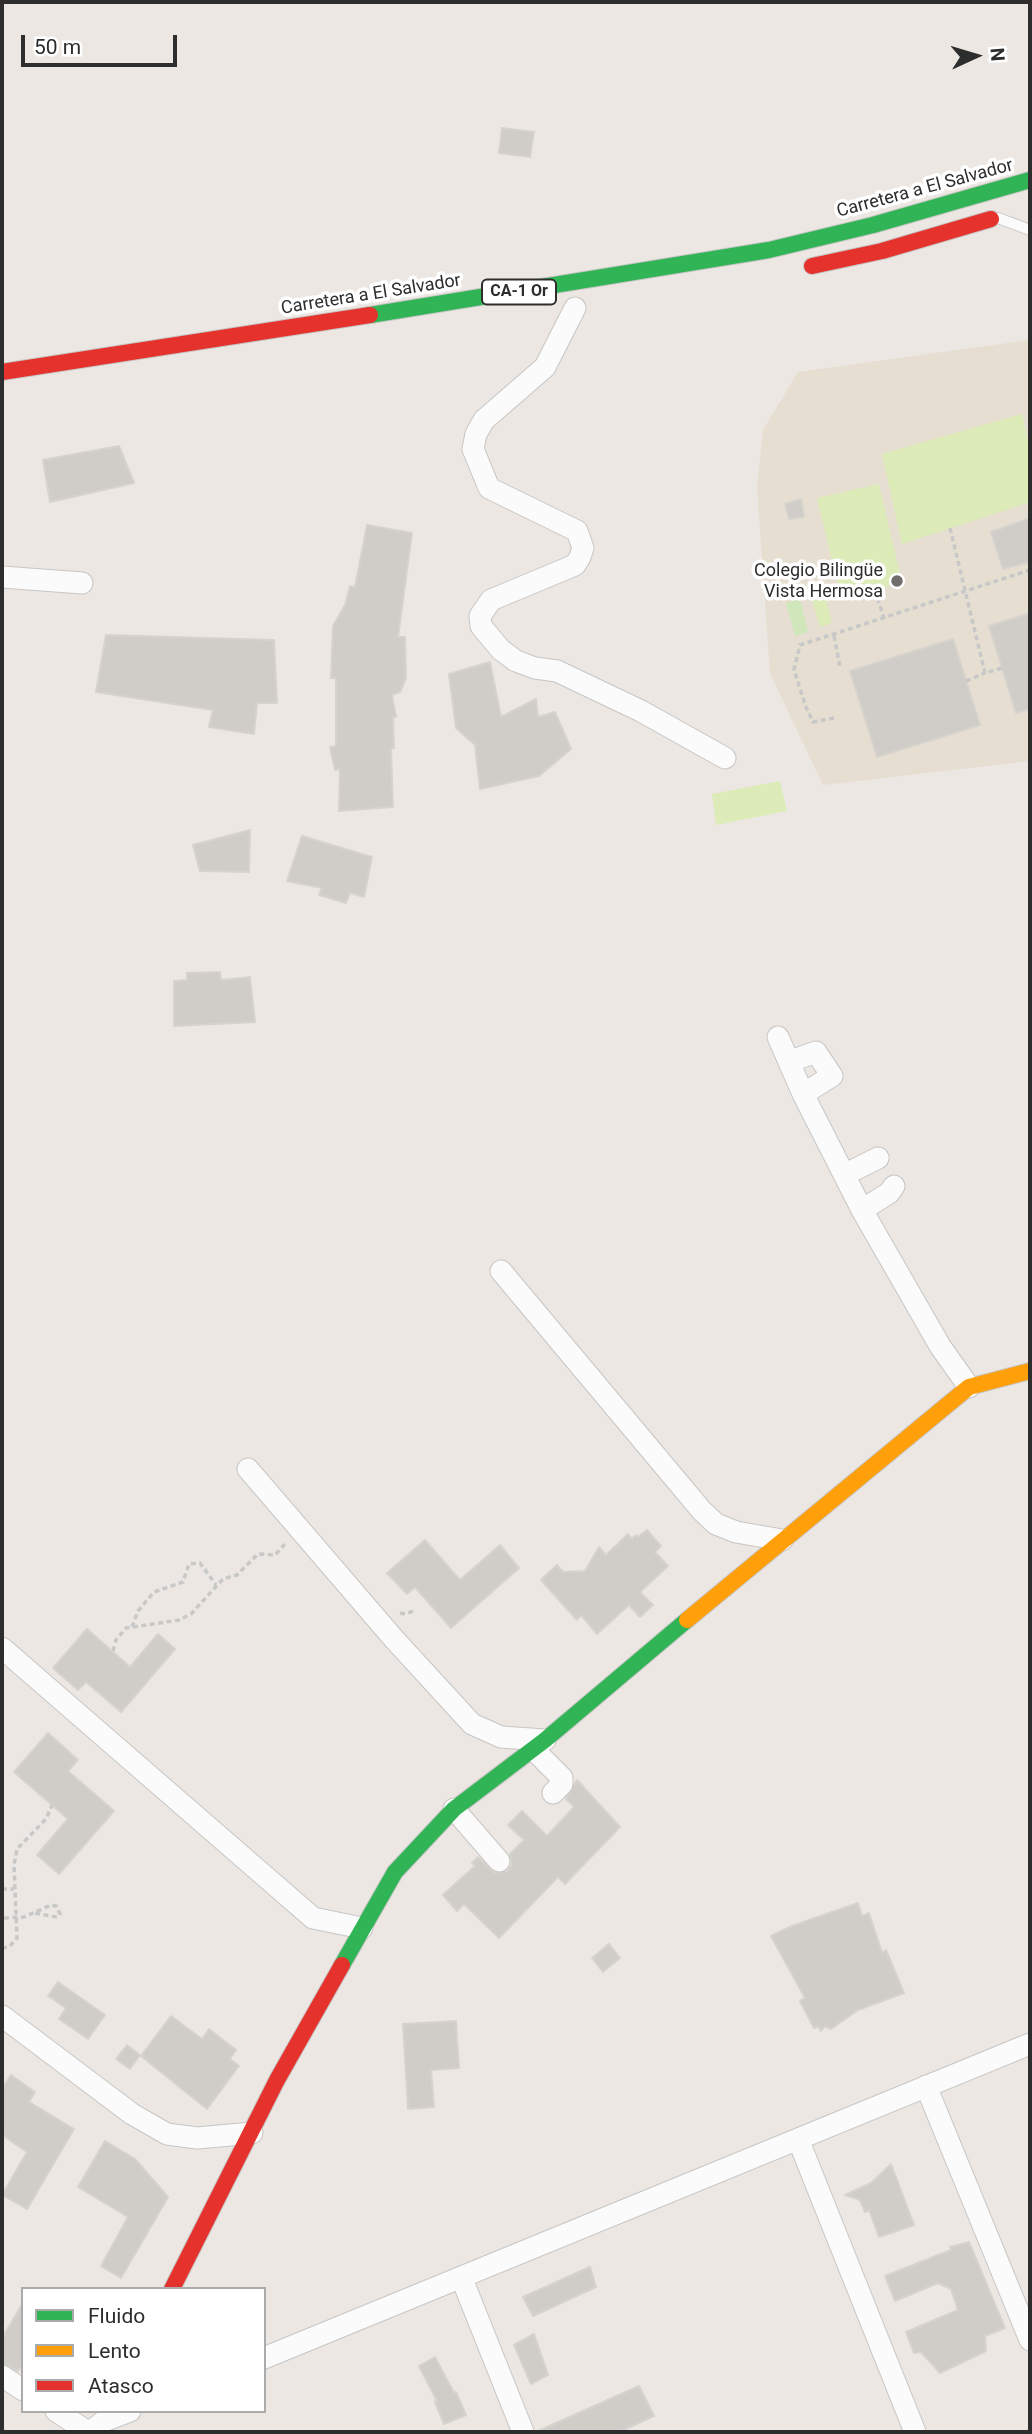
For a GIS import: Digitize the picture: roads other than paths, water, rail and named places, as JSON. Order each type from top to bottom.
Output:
[{"type":"main road","name":"Carretera a El Salvador","points":[[2,372],[667,270],[769,250],[1030,180]]},
{"type":"main road","points":[[792,270],[882,251],[1018,211]]},
{"type":"main road","name":"CA-1 Or","points":[[549,312],[581,307]]},
{"type":"main road","points":[[173,2287],[277,2080],[395,1872],[454,1809],[539,1744],[782,1539],[969,1387],[1030,1371]]},
{"type":"street","points":[[581,307],[545,367],[484,420],[476,434],[473,449],[489,488],[577,531],[583,548],[580,558],[575,565],[491,600],[480,616],[481,626],[501,650],[516,661],[535,668],[557,671],[641,711],[725,758]]},
{"type":"street","points":[[2,578],[82,583]]},
{"type":"street","points":[[778,1037],[791,1061],[803,1094],[862,1210],[940,1346],[969,1387]]},
{"type":"street","points":[[791,1061],[816,1052],[832,1076],[803,1094]]},
{"type":"street","points":[[844,1175],[878,1158]]},
{"type":"street","points":[[862,1210],[889,1194],[894,1186]]},
{"type":"street","points":[[501,1271],[702,1511],[716,1524],[736,1532],[782,1539]]},
{"type":"street","points":[[248,1469],[394,1639],[472,1724],[500,1737],[539,1744],[562,1778],[562,1784],[553,1793]]},
{"type":"street","points":[[2,1648],[313,1918],[362,1928]]},
{"type":"street","points":[[454,1809],[499,1861]]},
{"type":"street","points":[[2,2016],[132,2114],[167,2134],[197,2138],[252,2133]]},
{"type":"street","points":[[266,2357],[1030,2044]]},
{"type":"street","points":[[926,2086],[1030,2340]]},
{"type":"street","points":[[798,2139],[915,2432]]},
{"type":"street","points":[[462,2279],[523,2432]]},
{"type":"street","points":[[2,2376],[21,2389]]},
{"type":"street","points":[[62,2413],[98,2424],[125,2413]]},
{"type":"lane","points":[[995,218],[1030,230]]},
{"type":"place","name":"Colegio Bilingüe Vista Hermosa","points":[[897,581]]}]
